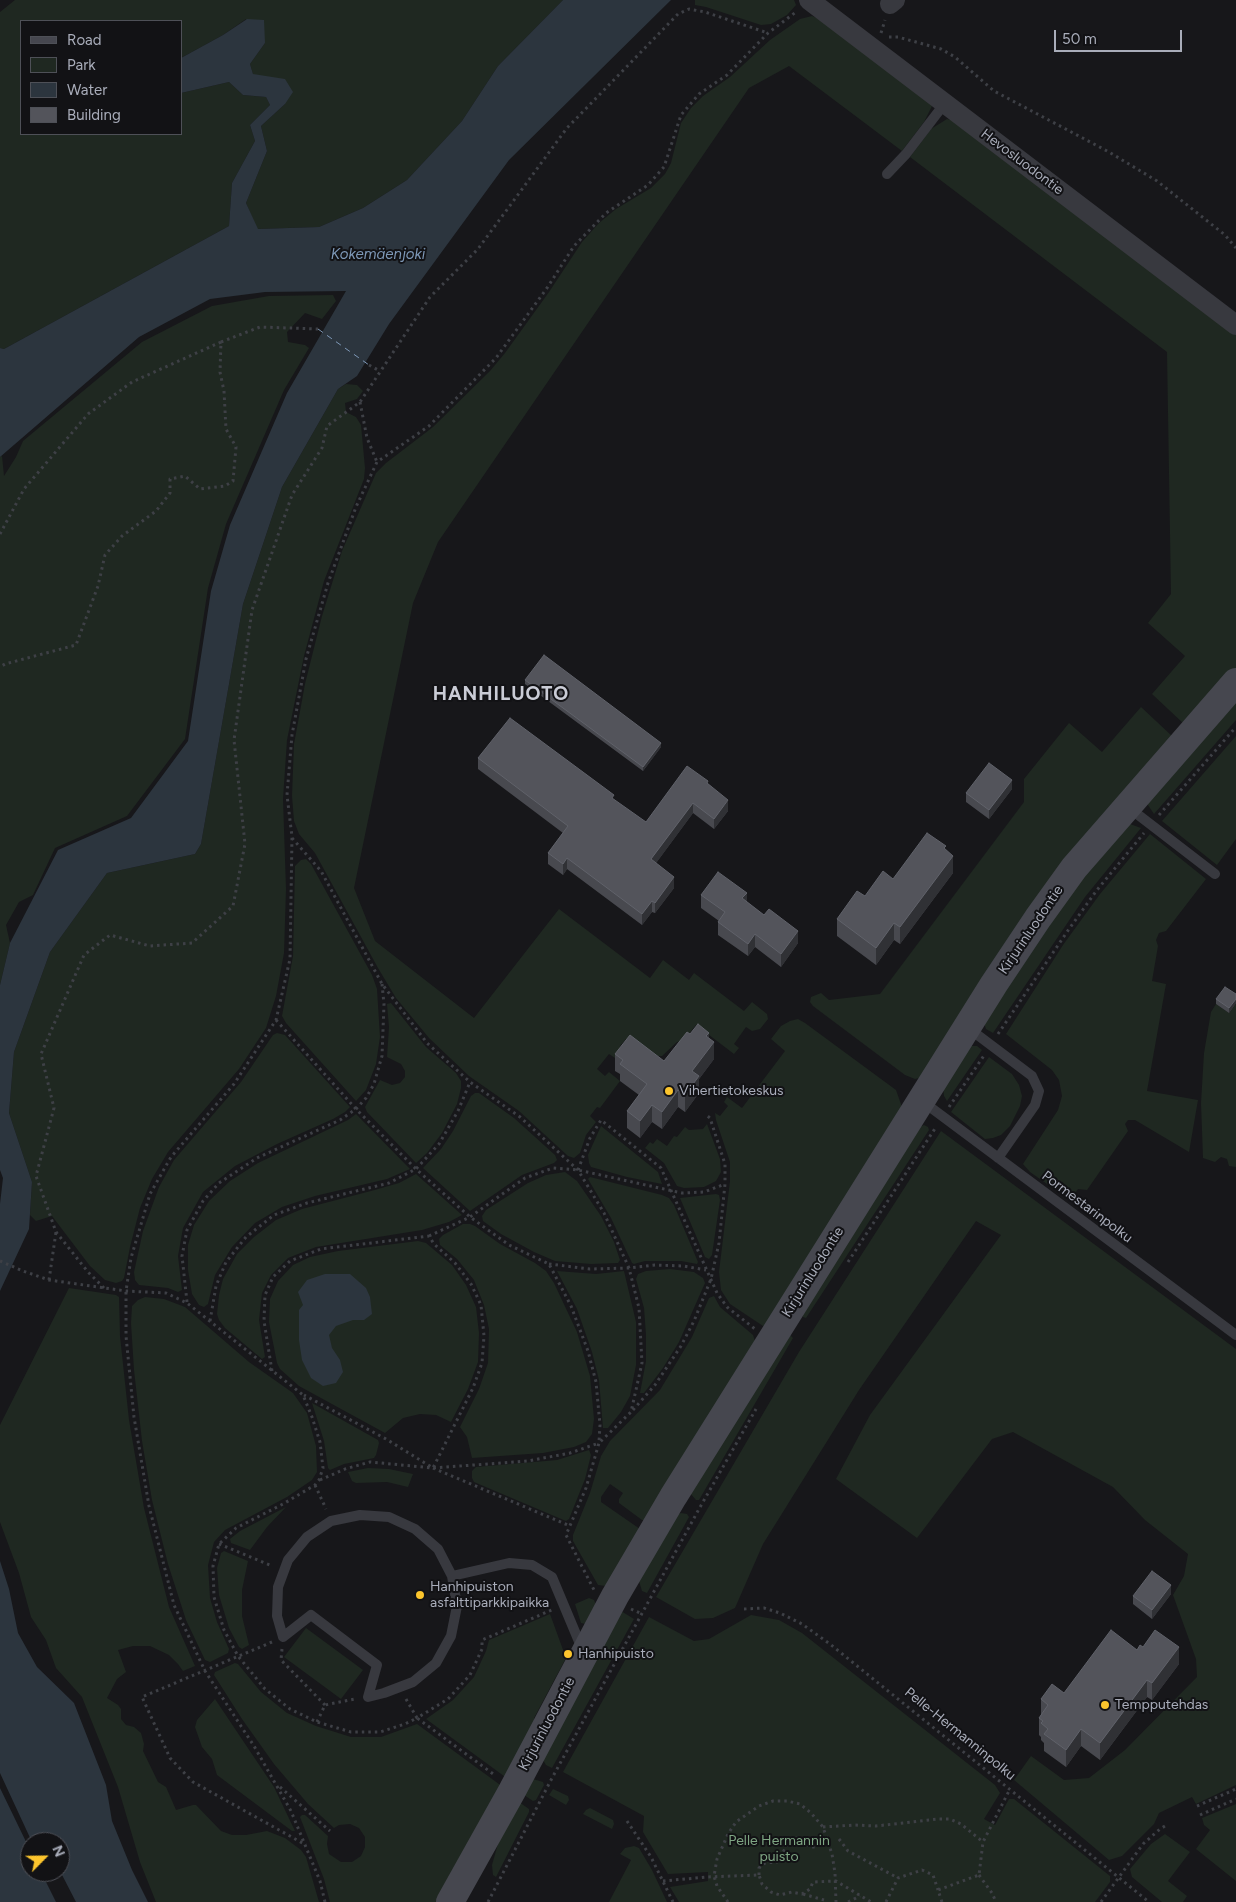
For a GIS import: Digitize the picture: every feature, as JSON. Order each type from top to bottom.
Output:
[{"type":"street","name":"Hevosluodontie","points":[[810,1],[1236,324]]},
{"type":"street","name":"Kirjurinluodontie","points":[[450,1902],[512,1791],[615,1596],[673,1497],[967,1027],[1043,911],[1074,868],[1236,682]]},
{"type":"lane","points":[[887,174],[906,154],[945,103]]},
{"type":"lane","points":[[1127,806],[1215,874]]},
{"type":"lane","points":[[967,1027],[1032,1076],[1039,1091],[1035,1105],[998,1158]]},
{"type":"lane","name":"Pormestarinpolku","points":[[922,1100],[1236,1335]]},
{"type":"lane","points":[[360,1514],[389,1517],[415,1529],[438,1549],[452,1576],[457,1606],[451,1636],[436,1663],[413,1682],[368,1697],[377,1665],[310,1615],[283,1637],[277,1616],[278,1587],[288,1560],[307,1537],[331,1521],[360,1514]]},
{"type":"lane","points":[[452,1576],[509,1564],[532,1565],[552,1577],[584,1654]]},
{"type":"path","points":[[325,1902],[320,1881],[306,1846],[278,1785],[205,1671],[174,1605],[148,1506],[134,1417],[126,1336],[126,1291],[131,1258],[150,1194],[170,1157],[234,1084],[276,1020],[290,959],[292,838],[287,795],[292,735],[306,659],[328,583],[356,507],[377,462],[429,426],[496,358],[547,288],[574,246],[606,213],[648,185],[664,167],[681,115],[699,94],[726,74],[768,33],[810,1]]},
{"type":"path","points":[[104,1288],[88,1272],[56,1232],[36,1176],[54,1108],[41,1054],[84,955],[90,950],[110,935],[150,946],[192,943],[232,906],[245,844],[234,740],[252,610],[292,495],[322,448],[327,426],[360,402],[430,297],[478,249],[567,128],[678,14],[689,9],[704,12],[768,33]]},
{"type":"path","points":[[861,40],[898,37],[941,49],[955,57],[994,91],[1110,152],[1157,181],[1225,235],[1236,248]]},
{"type":"path","points":[[0,534],[24,489],[88,414],[132,382],[260,326],[318,329]]},
{"type":"path","points":[[0,667],[76,645],[98,586],[104,555],[122,536],[156,511],[170,493],[170,479],[185,476],[200,489],[224,486],[233,481],[236,447],[226,429],[224,392],[220,372],[220,342]]},
{"type":"path","points":[[369,364],[380,371]]},
{"type":"path","points":[[360,402],[367,438],[377,462]]},
{"type":"path","points":[[845,1267],[943,1116],[1086,905],[1150,825],[1236,727]]},
{"type":"path","points":[[292,838],[321,871],[382,984],[427,1043],[470,1082],[520,1117],[578,1170],[604,1213],[629,1268],[639,1308],[642,1363],[631,1412]]},
{"type":"path","points":[[187,1303],[182,1256],[187,1230],[203,1201],[219,1183],[257,1158],[340,1120],[356,1109],[366,1098],[374,1084],[382,1056],[384,1004],[382,984]]},
{"type":"path","points":[[276,1020],[356,1109],[416,1170],[470,1217],[509,1245],[549,1264],[590,1269],[655,1265],[683,1266],[707,1270]]},
{"type":"path","points":[[210,1322],[216,1286],[226,1262],[246,1237],[274,1215],[307,1203],[389,1183],[416,1170],[439,1144],[458,1111],[470,1082]]},
{"type":"path","points":[[319,1480],[345,1468],[370,1462],[433,1468],[528,1461],[570,1453],[599,1443],[656,1385],[681,1346],[711,1280],[719,1243],[725,1184],[725,1164],[710,1118],[706,1114]]},
{"type":"path","points":[[578,1170],[590,1138],[602,1120],[661,1168],[717,1293],[727,1307],[770,1341]]},
{"type":"path","points":[[272,1371],[264,1322],[265,1295],[273,1277],[290,1261],[321,1250],[429,1236],[470,1217],[525,1178],[553,1168],[578,1170],[682,1193],[704,1192],[725,1184]]},
{"type":"path","points":[[49,1280],[56,1232]]},
{"type":"path","points":[[429,1236],[434,1244],[455,1263],[471,1284],[481,1306],[484,1336],[482,1363],[473,1388],[433,1468]]},
{"type":"path","points":[[0,1261],[49,1280],[126,1291]]},
{"type":"path","points":[[549,1264],[571,1306],[588,1351],[596,1382],[600,1425],[599,1443],[586,1488],[566,1535],[593,1591],[606,1590],[615,1596]]},
{"type":"path","points":[[303,1395],[386,1439],[433,1468],[570,1526]]},
{"type":"path","points":[[488,1902],[551,1780],[694,1518],[758,1406]]},
{"type":"path","points":[[315,1485],[331,1521]]},
{"type":"path","points":[[220,1544],[284,1571]]},
{"type":"path","points":[[402,1687],[408,1705],[417,1718],[448,1699],[470,1675],[482,1649],[482,1640],[563,1605]]},
{"type":"path","name":"Pelle-Hermanninpolku","points":[[744,1609],[764,1608],[772,1610],[802,1624],[830,1644],[1149,1902]]},
{"type":"path","points":[[306,1846],[193,1782],[170,1758],[142,1697],[283,1637],[281,1660],[325,1705]]},
{"type":"path","points":[[325,1705],[368,1697]]},
{"type":"path","points":[[317,1722],[325,1705]]},
{"type":"path","points":[[278,1785],[330,1832]]},
{"type":"path","points":[[996,1902],[979,1875],[983,1842],[1010,1789]]},
{"type":"path","points":[[1197,1806],[1236,1789]]},
{"type":"path","points":[[1200,1815],[1236,1799]]},
{"type":"path","points":[[728,1902],[717,1886],[714,1876],[719,1852],[728,1834],[736,1822],[759,1806],[773,1801],[787,1800],[800,1804],[823,1827],[832,1854],[836,1881],[836,1902]]},
{"type":"path","points":[[823,1827],[876,1826],[930,1819],[950,1820],[961,1824],[983,1842]]},
{"type":"path","points":[[627,1821],[651,1857],[673,1902]]},
{"type":"path","points":[[1101,1902],[1143,1844],[1166,1826]]},
{"type":"path","points":[[815,1847],[810,1847],[798,1838],[791,1839],[777,1862],[765,1863],[759,1868],[759,1875],[762,1884],[771,1892],[780,1895],[792,1892],[824,1900]]},
{"type":"path","points":[[840,1839],[848,1851],[898,1878]]},
{"type":"path","points":[[886,1902],[898,1878],[922,1870],[933,1875],[942,1902]]},
{"type":"path","points":[[663,1881],[714,1876],[759,1875]]},
{"type":"path","points":[[938,1890],[979,1875]]},
{"type":"path","points":[[802,1894],[810,1889],[813,1882],[836,1881],[871,1902]]},
{"type":"path","points":[[848,1902],[860,1896]]},
{"type":"green space","points":[[15,0],[563,0],[498,66],[462,121],[407,180],[363,208],[319,227],[257,229],[246,203],[267,151],[261,126],[285,104],[253,74],[250,64],[265,43],[246,19],[223,35],[182,57],[182,20],[20,20],[20,135],[182,135],[182,93],[229,82],[243,95],[266,97],[270,105],[250,125],[255,141],[232,183],[229,226],[4,349],[0,348],[0,12]]},
{"type":"green space","points":[[695,0],[794,0],[796,5],[787,15],[771,24],[761,25],[695,5]]},
{"type":"green space","points":[[812,16],[819,19],[929,101],[932,106],[924,122],[902,151],[789,66],[749,88],[438,542],[413,603],[354,888],[375,941],[474,1018],[559,909],[650,978],[663,960],[689,980],[694,973],[744,1011],[752,1002],[767,1014],[768,1019],[760,1029],[752,1031],[746,1027],[734,1044],[739,1048],[734,1054],[696,1025],[683,1041],[677,1042],[662,1056],[655,1056],[631,1038],[626,1039],[620,1046],[619,1053],[615,1058],[609,1054],[597,1069],[605,1076],[609,1072],[620,1081],[600,1108],[597,1107],[590,1116],[596,1122],[586,1135],[580,1153],[574,1158],[568,1156],[519,1111],[469,1076],[429,1038],[396,998],[315,853],[299,834],[294,821],[292,796],[294,744],[305,684],[322,616],[342,551],[376,473],[386,463],[433,427],[490,371],[549,292],[582,242],[599,223],[616,209],[651,188],[665,174],[671,163],[681,123],[691,108],[703,96],[730,77],[770,40],[800,19]]},
{"type":"green space","points":[[947,119],[955,121],[1236,333],[1236,670],[1184,724],[1152,694],[1185,656],[1148,623],[1171,594],[1167,352],[910,157],[931,129]]},
{"type":"green space","points":[[333,295],[336,301],[322,319],[305,313],[287,332],[288,342],[305,345],[309,348],[284,390],[226,524],[208,588],[185,739],[127,816],[55,848],[33,895],[19,902],[6,925],[10,943],[0,985],[0,457],[2,456],[4,476],[23,441],[142,342],[212,306],[269,296]]},
{"type":"green space","points":[[346,384],[357,385],[363,391],[357,399],[345,403],[346,412],[356,417],[361,425],[365,468],[364,479],[324,581],[304,656],[287,740],[283,799],[286,889],[284,953],[276,996],[266,1028],[239,1069],[168,1152],[152,1179],[140,1208],[124,1278],[116,1283],[105,1280],[90,1266],[52,1216],[36,1221],[30,1215],[32,1182],[9,1113],[14,1052],[50,952],[107,873],[195,854],[201,844],[243,604],[282,487],[338,389]]},
{"type":"green space","points":[[1236,697],[1236,720],[1154,814],[1146,802]]},
{"type":"green space","points":[[1141,707],[1172,736],[923,1077],[915,1079],[905,1075],[813,1006],[810,1002],[811,997],[821,993],[829,1000],[880,994],[1024,802],[1024,779],[1069,723],[1102,752]]},
{"type":"green space","points":[[1236,736],[1236,839],[1217,865],[1162,821]]},
{"type":"green space","points":[[1130,824],[1141,828],[1085,897],[993,1033],[986,1029],[984,1023],[1056,909]]},
{"type":"green space","points":[[1150,834],[1206,879],[1166,931],[1159,933],[1156,940],[1158,946],[1152,981],[1166,984],[1147,1091],[1198,1100],[1189,1152],[1135,1120],[1128,1120],[1125,1124],[1128,1131],[1087,1190],[1078,1189],[1073,1196],[1067,1198],[1030,1172],[1023,1164],[1058,1110],[1062,1096],[1059,1080],[1052,1070],[1006,1034],[1063,945],[1100,894]]},
{"type":"green space","points":[[306,859],[311,864],[372,975],[377,989],[380,1037],[376,1064],[366,1090],[356,1101],[286,1023],[282,1016],[293,956],[295,866],[301,860]]},
{"type":"green space","points":[[391,1003],[426,1047],[456,1073],[461,1081],[457,1104],[442,1133],[427,1153],[416,1163],[367,1112],[365,1107],[380,1080],[392,1085],[400,1083],[405,1077],[405,1071],[401,1064],[387,1057],[389,1027],[387,1004]]},
{"type":"green space","points":[[1236,1003],[1236,1167],[1229,1166],[1227,1159],[1221,1157],[1215,1162],[1203,1158],[1201,1103],[1204,1053],[1211,1012],[1216,1004],[1229,1013]]},
{"type":"green space","points":[[798,1019],[896,1090],[902,1107],[768,1325],[763,1326],[730,1304],[721,1290],[719,1272],[730,1181],[730,1162],[715,1113],[720,1116],[728,1106],[724,1102],[727,1097],[742,1108],[785,1051],[771,1039],[781,1026]]},
{"type":"green space","points":[[277,1033],[285,1035],[350,1107],[333,1119],[277,1144],[235,1166],[203,1192],[183,1228],[178,1256],[182,1290],[178,1292],[168,1288],[139,1285],[135,1280],[134,1272],[143,1231],[159,1187],[174,1160],[241,1082],[273,1035]]},
{"type":"green space","points":[[971,1046],[977,1046],[982,1050],[947,1101],[944,1096],[943,1086]]},
{"type":"green space","points":[[989,1057],[1012,1074],[1019,1085],[1022,1096],[1020,1106],[1010,1126],[1001,1135],[985,1139],[951,1112]]},
{"type":"green space","points":[[479,1093],[514,1118],[555,1155],[557,1160],[554,1163],[522,1175],[470,1211],[423,1168],[441,1149],[453,1131],[471,1096]]},
{"type":"green space","points":[[356,1114],[410,1169],[387,1179],[315,1196],[282,1207],[255,1223],[232,1247],[215,1275],[208,1304],[204,1307],[199,1305],[192,1294],[188,1270],[188,1245],[194,1225],[209,1201],[230,1181],[258,1163],[348,1120]]},
{"type":"green space","points":[[707,1124],[720,1159],[721,1172],[716,1181],[704,1187],[684,1188],[677,1186],[664,1163],[645,1148],[650,1142],[653,1144],[657,1139],[667,1146],[674,1136],[677,1137],[685,1127],[689,1130],[703,1129]]},
{"type":"green space","points":[[924,1125],[929,1130],[806,1318],[803,1317],[802,1310],[917,1128]]},
{"type":"green space","points":[[601,1126],[658,1172],[662,1184],[591,1167],[588,1155]]},
{"type":"green space","points":[[941,1131],[1236,1349],[1236,1785],[1196,1804],[1192,1797],[1159,1813],[1154,1824],[1122,1856],[1109,1860],[1014,1780],[1031,1756],[1064,1780],[1089,1778],[1125,1750],[1197,1677],[1196,1659],[1173,1595],[1184,1576],[1188,1554],[1145,1520],[1113,1487],[1013,1432],[992,1439],[917,1538],[836,1479],[870,1415],[1001,1235],[976,1221],[859,1390],[763,1544],[735,1608],[713,1618],[695,1619],[656,1597],[799,1352]]},
{"type":"green space","points":[[565,1172],[577,1181],[601,1216],[614,1242],[620,1260],[618,1263],[591,1264],[555,1261],[501,1234],[483,1221],[482,1216],[486,1210],[528,1183],[546,1175]]},
{"type":"green space","points":[[416,1174],[462,1215],[449,1222],[422,1230],[316,1247],[288,1258],[271,1275],[262,1293],[259,1320],[265,1357],[262,1359],[225,1328],[217,1314],[223,1279],[237,1254],[254,1237],[276,1220],[302,1209],[399,1183]]},
{"type":"green space","points":[[590,1177],[669,1198],[674,1205],[698,1262],[697,1264],[681,1261],[632,1263],[611,1218],[588,1179]]},
{"type":"green space","points":[[719,1195],[720,1200],[712,1255],[709,1259],[705,1257],[680,1198]]},
{"type":"green space","points":[[463,1224],[475,1226],[500,1244],[535,1263],[546,1271],[554,1283],[577,1332],[590,1376],[594,1419],[592,1434],[586,1442],[574,1447],[543,1453],[472,1458],[467,1437],[460,1427],[479,1389],[488,1363],[489,1329],[484,1305],[474,1280],[457,1259],[440,1245],[439,1239]]},
{"type":"green space","points":[[418,1241],[426,1243],[452,1265],[466,1285],[476,1307],[479,1333],[478,1362],[468,1389],[451,1422],[436,1415],[420,1414],[403,1418],[385,1433],[299,1386],[280,1369],[277,1363],[269,1322],[270,1299],[278,1281],[293,1265],[310,1257],[338,1251]]},
{"type":"green space","points":[[670,1269],[694,1272],[703,1278],[705,1283],[679,1342],[663,1368],[644,1393],[640,1393],[646,1361],[646,1335],[644,1308],[636,1279],[638,1274],[646,1271]]},
{"type":"green space","points":[[557,1271],[596,1274],[624,1271],[636,1322],[636,1365],[630,1396],[621,1412],[608,1428],[603,1428],[599,1380],[592,1352],[577,1309]]},
{"type":"green space","points":[[69,1288],[119,1297],[120,1336],[129,1420],[144,1508],[169,1607],[195,1666],[183,1671],[169,1655],[150,1646],[133,1646],[118,1650],[126,1672],[117,1679],[107,1698],[121,1709],[121,1719],[126,1725],[134,1727],[141,1733],[144,1744],[143,1751],[158,1782],[166,1787],[176,1810],[196,1805],[221,1831],[232,1835],[246,1835],[267,1831],[285,1838],[301,1850],[306,1857],[319,1902],[156,1902],[140,1862],[118,1787],[82,1697],[56,1668],[46,1640],[31,1617],[19,1573],[0,1522],[0,1425]]},
{"type":"green space","points":[[714,1296],[720,1307],[753,1335],[755,1341],[646,1520],[642,1520],[619,1503],[623,1493],[610,1484],[601,1497],[601,1502],[640,1529],[606,1586],[598,1585],[573,1541],[573,1535],[590,1493],[601,1456],[610,1441],[660,1390],[692,1337],[709,1298]]},
{"type":"green space","points":[[145,1297],[164,1299],[185,1307],[249,1362],[293,1393],[307,1413],[316,1446],[317,1472],[312,1480],[287,1497],[225,1530],[214,1542],[208,1565],[210,1598],[217,1622],[229,1649],[228,1653],[210,1662],[205,1660],[186,1620],[168,1564],[152,1500],[142,1441],[131,1323],[132,1306],[138,1300]]},
{"type":"green space","points":[[790,1335],[793,1338],[699,1500],[696,1500],[690,1493]]},
{"type":"green space","points":[[312,1403],[378,1440],[379,1443],[374,1458],[344,1464],[330,1470],[328,1468],[324,1441]]},
{"type":"green space","points":[[589,1450],[591,1455],[585,1479],[569,1519],[566,1521],[474,1482],[472,1478],[472,1471],[476,1467],[557,1460]]},
{"type":"green space","points":[[368,1468],[389,1469],[413,1474],[408,1487],[387,1482],[356,1483],[352,1481],[348,1472]]},
{"type":"green space","points":[[286,1507],[267,1527],[250,1550],[231,1543],[230,1539],[240,1531]]},
{"type":"green space","points":[[681,1513],[687,1514],[689,1517],[647,1593],[642,1591],[639,1581],[640,1574],[674,1516]]},
{"type":"green space","points":[[224,1551],[248,1561],[242,1590],[242,1616],[249,1645],[242,1649],[229,1628],[219,1595],[217,1568],[221,1553]]},
{"type":"green space","points":[[589,1598],[594,1600],[596,1605],[586,1624],[581,1623],[575,1604]]},
{"type":"green space","points":[[621,1611],[634,1619],[552,1768],[546,1765],[543,1760]]},
{"type":"green space","points":[[550,1614],[566,1658],[534,1718],[535,1724],[508,1779],[426,1719],[453,1700],[474,1677],[489,1640]]},
{"type":"green space","name":"Pelle Hermannin puisto","points":[[751,1615],[779,1620],[802,1633],[995,1785],[1000,1793],[984,1819],[995,1825],[1009,1799],[1014,1799],[1110,1876],[1110,1882],[1095,1902],[679,1902],[670,1887],[708,1881],[708,1872],[668,1874],[643,1832],[644,1816],[563,1772],[649,1617],[694,1641],[709,1639]]},
{"type":"green space","points":[[306,1628],[363,1670],[341,1699],[284,1657]]},
{"type":"green space","points":[[235,1663],[238,1664],[261,1692],[287,1713],[316,1726],[351,1737],[381,1737],[417,1724],[503,1787],[436,1902],[330,1902],[324,1879],[300,1817],[305,1815],[328,1836],[329,1854],[341,1862],[352,1862],[361,1856],[365,1847],[365,1837],[359,1828],[350,1824],[339,1825],[334,1828],[308,1804],[274,1764],[214,1675],[215,1672]]},
{"type":"green space","points":[[215,1699],[274,1787],[295,1831],[292,1831],[217,1775],[212,1759],[202,1747],[195,1727],[197,1720]]},
{"type":"green space","points":[[533,1779],[543,1782],[544,1785],[536,1800],[533,1801],[524,1795]]},
{"type":"green space","points":[[553,1789],[568,1796],[569,1800],[566,1805],[549,1795]]},
{"type":"green space","points":[[519,1802],[529,1809],[529,1812],[496,1877],[493,1875],[492,1865],[501,1833]]},
{"type":"green space","points":[[1236,1804],[1236,1881],[1196,1849],[1210,1830],[1204,1825],[1202,1818]]},
{"type":"green space","points":[[590,1808],[613,1820],[612,1829],[583,1814]]},
{"type":"green space","points":[[1165,1834],[1190,1852],[1168,1881],[1187,1896],[1183,1902],[1162,1902],[1132,1877],[1130,1869],[1151,1844]]},
{"type":"green space","points":[[634,1846],[639,1848],[652,1870],[667,1902],[609,1902],[631,1860],[620,1854],[625,1848]]},
{"type":"water","name":"Kokemäenjoki","points":[[563,0],[671,0],[509,160],[389,324],[357,376],[338,389],[282,487],[243,604],[201,844],[195,854],[107,873],[50,952],[14,1052],[9,1113],[32,1182],[29,1229],[0,1291],[0,1204],[3,1178],[0,1170],[0,985],[10,943],[58,850],[131,818],[188,741],[211,591],[230,525],[287,393],[346,291],[265,292],[210,299],[139,337],[0,457],[0,348],[4,349],[229,226],[232,183],[255,141],[250,125],[270,105],[266,97],[243,95],[229,82],[182,93],[182,57],[223,35],[247,19],[264,20],[265,43],[250,64],[253,74],[285,79],[293,92],[285,104],[261,126],[267,151],[246,203],[258,229],[319,227],[363,208],[407,180],[462,121],[498,66]]},
{"type":"water","points":[[325,1274],[350,1274],[366,1288],[370,1297],[372,1314],[364,1320],[353,1320],[336,1326],[329,1335],[332,1348],[340,1360],[343,1372],[336,1383],[323,1386],[311,1378],[302,1360],[299,1340],[299,1310],[303,1305],[298,1292],[307,1280]]},
{"type":"water","points":[[0,1561],[9,1589],[18,1633],[37,1667],[74,1703],[106,1785],[112,1821],[132,1870],[148,1902],[76,1902],[66,1882],[70,1882],[70,1832],[27,1832],[0,1773]]},
{"type":"water","points":[[0,1788],[21,1832],[20,1882],[46,1882],[56,1902],[0,1902]]},
{"type":"building","points":[[544,655],[661,743],[643,767],[525,680]]},
{"type":"building","points":[[510,718],[614,795],[612,798],[646,822],[687,766],[708,781],[707,783],[728,800],[714,819],[693,803],[651,859],[674,877],[655,903],[652,901],[642,914],[567,858],[563,864],[548,853],[568,826],[478,758]]},
{"type":"building","points":[[989,763],[1012,780],[989,810],[966,793]]},
{"type":"building","points":[[927,833],[946,846],[944,848],[953,856],[900,927],[894,923],[876,948],[837,919],[857,891],[865,896],[883,871],[893,879]]},
{"type":"building","points":[[718,872],[747,893],[742,898],[764,915],[769,909],[798,931],[781,954],[755,934],[748,944],[718,922],[725,912],[701,895]]},
{"type":"building","points":[[1225,987],[1236,994],[1236,999],[1229,1008],[1216,999]]},
{"type":"building","points":[[698,1024],[709,1033],[706,1036],[714,1042],[692,1071],[699,1076],[685,1095],[678,1090],[662,1112],[652,1105],[640,1121],[627,1111],[647,1084],[620,1064],[623,1060],[615,1054],[630,1035],[664,1061],[687,1032],[690,1034]]},
{"type":"building","points":[[1152,1571],[1171,1585],[1152,1610],[1133,1596]]},
{"type":"building","name":"Tempputehdas","points":[[1111,1630],[1137,1650],[1140,1645],[1143,1647],[1155,1630],[1179,1647],[1152,1683],[1147,1680],[1100,1743],[1081,1729],[1066,1750],[1044,1734],[1048,1729],[1041,1723],[1043,1721],[1039,1718],[1048,1705],[1041,1699],[1052,1684],[1064,1693]]},
{"type":"ferry route","points":[[318,329],[369,365]]},
{"type":"place","name":"Vihertietokeskus","points":[[669,1091]]},
{"type":"place","name":"Hanhipuiston asfalttiparkkipaikka","points":[[420,1595]]},
{"type":"place","name":"Hanhipuisto","points":[[568,1654]]},
{"type":"place","name":"Tempputehdas","points":[[1105,1705]]},
{"type":"district","name":"HANHILUOTO","points":[[501,694]]}]
